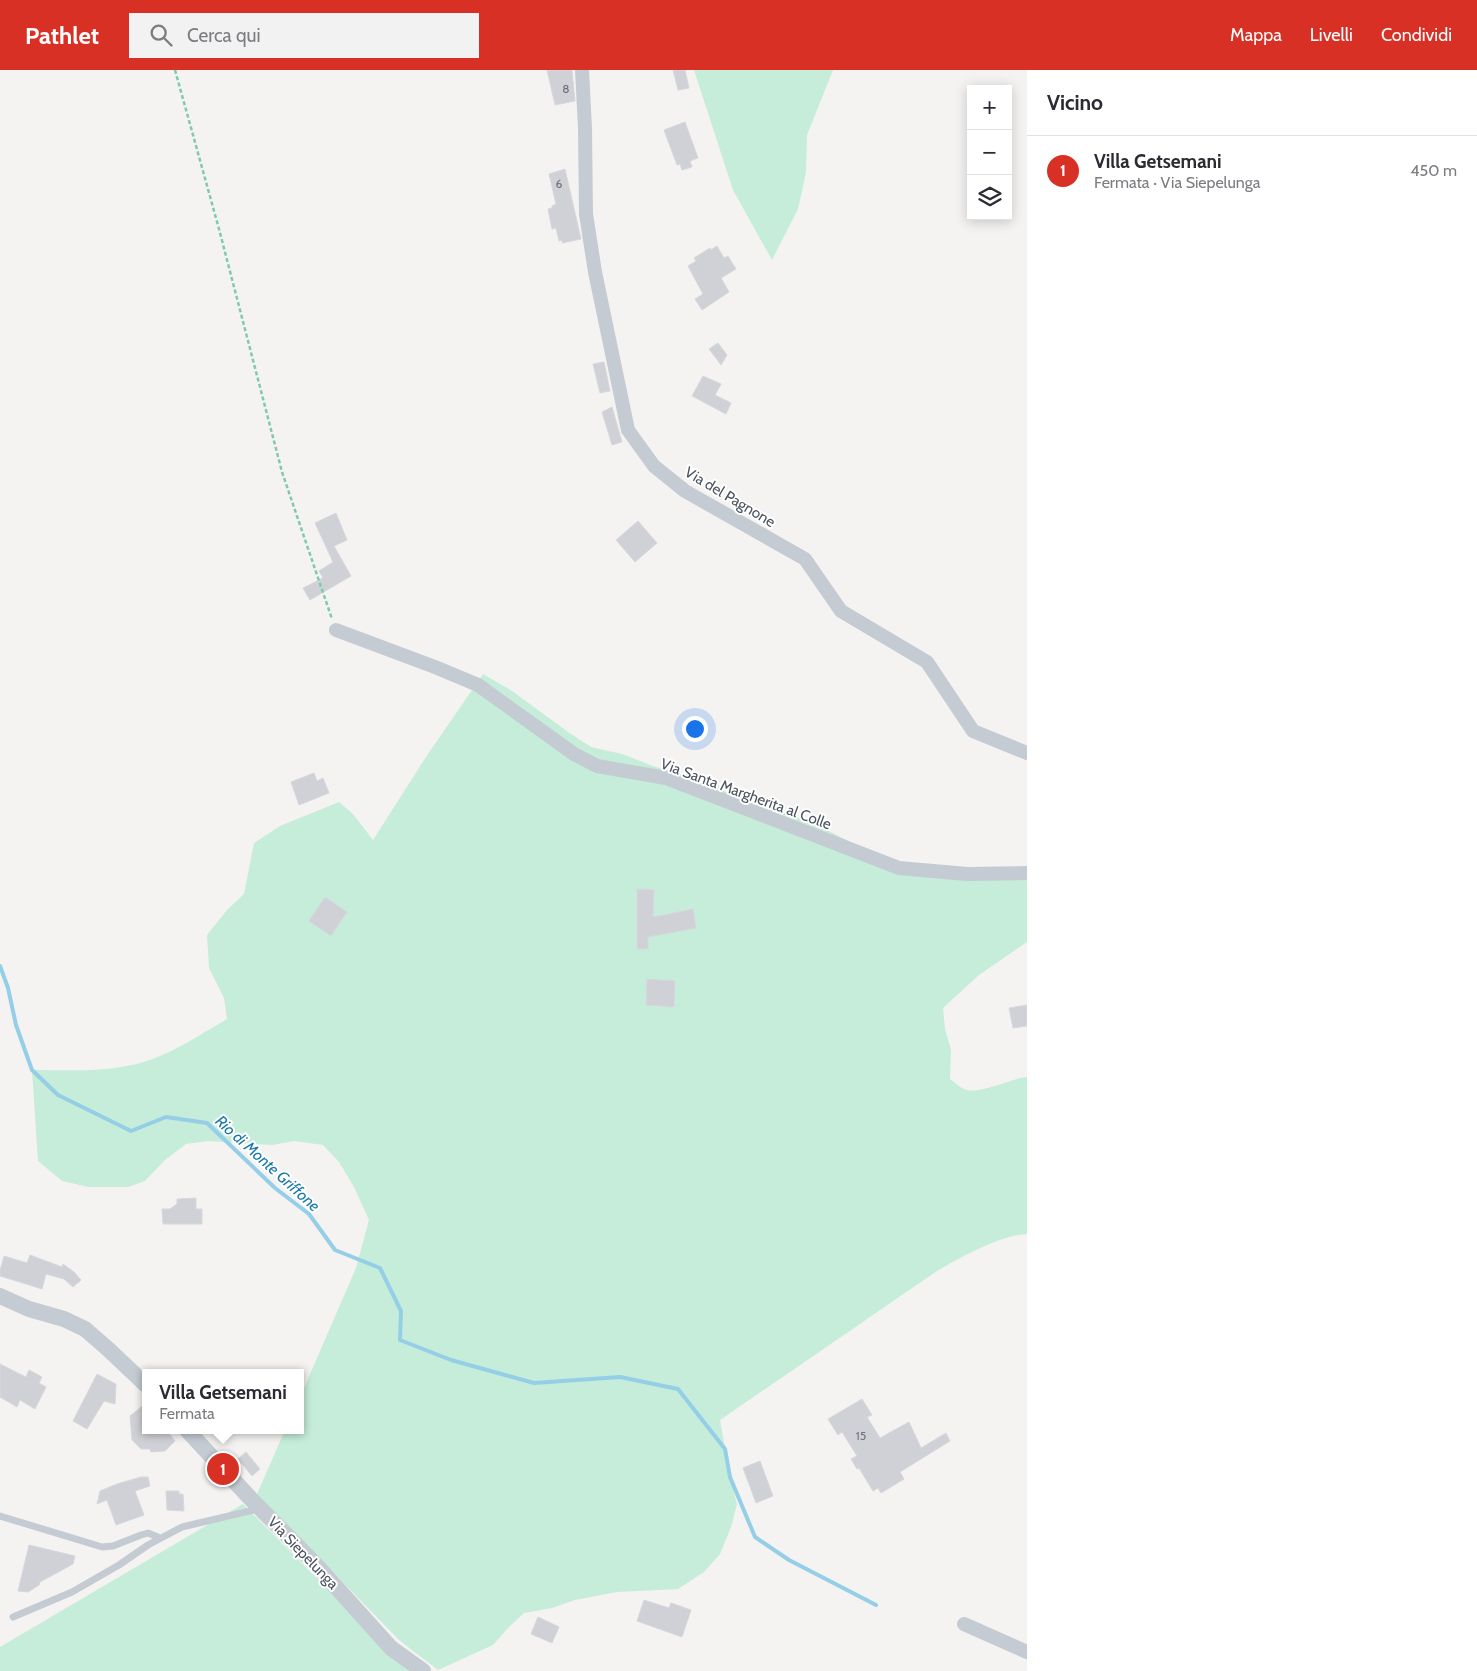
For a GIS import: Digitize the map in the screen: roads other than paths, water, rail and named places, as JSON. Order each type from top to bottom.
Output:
[{"type":"street","name":"Via del Pagnone","points":[[582,70],[586,214],[595,272],[628,430],[654,466],[685,492],[804,559],[841,611],[927,662],[973,731],[1027,753]]},
{"type":"street","name":"Via Santa Margherita al Colle","points":[[336,630],[478,685],[574,754],[597,766],[666,778],[899,868],[967,874],[1027,873]]},
{"type":"street","points":[[0,1296],[29,1309],[64,1318],[85,1329],[142,1381]]},
{"type":"street","name":"Via Siepelunga","points":[[191,1434],[319,1568],[391,1648],[423,1671]]},
{"type":"street","points":[[964,1624],[1027,1652]]},
{"type":"lane","points":[[14,1617],[72,1592],[119,1565],[148,1545],[182,1527],[261,1508]]},
{"type":"lane","points":[[0,1516],[102,1547],[113,1546],[148,1533],[160,1538]]},
{"type":"waterway","name":"Rio di Monte Griffone","points":[[0,966],[8,988],[16,1025],[32,1070],[58,1095],[131,1131],[166,1117],[207,1123],[275,1188],[309,1214],[335,1250],[380,1268],[401,1311],[400,1340],[451,1360],[534,1383],[620,1377],[678,1389],[725,1449],[730,1477],[755,1537],[789,1560],[876,1605]]},
{"type":"place","name":"Villa Getsemani","points":[[223,1469]]}]
